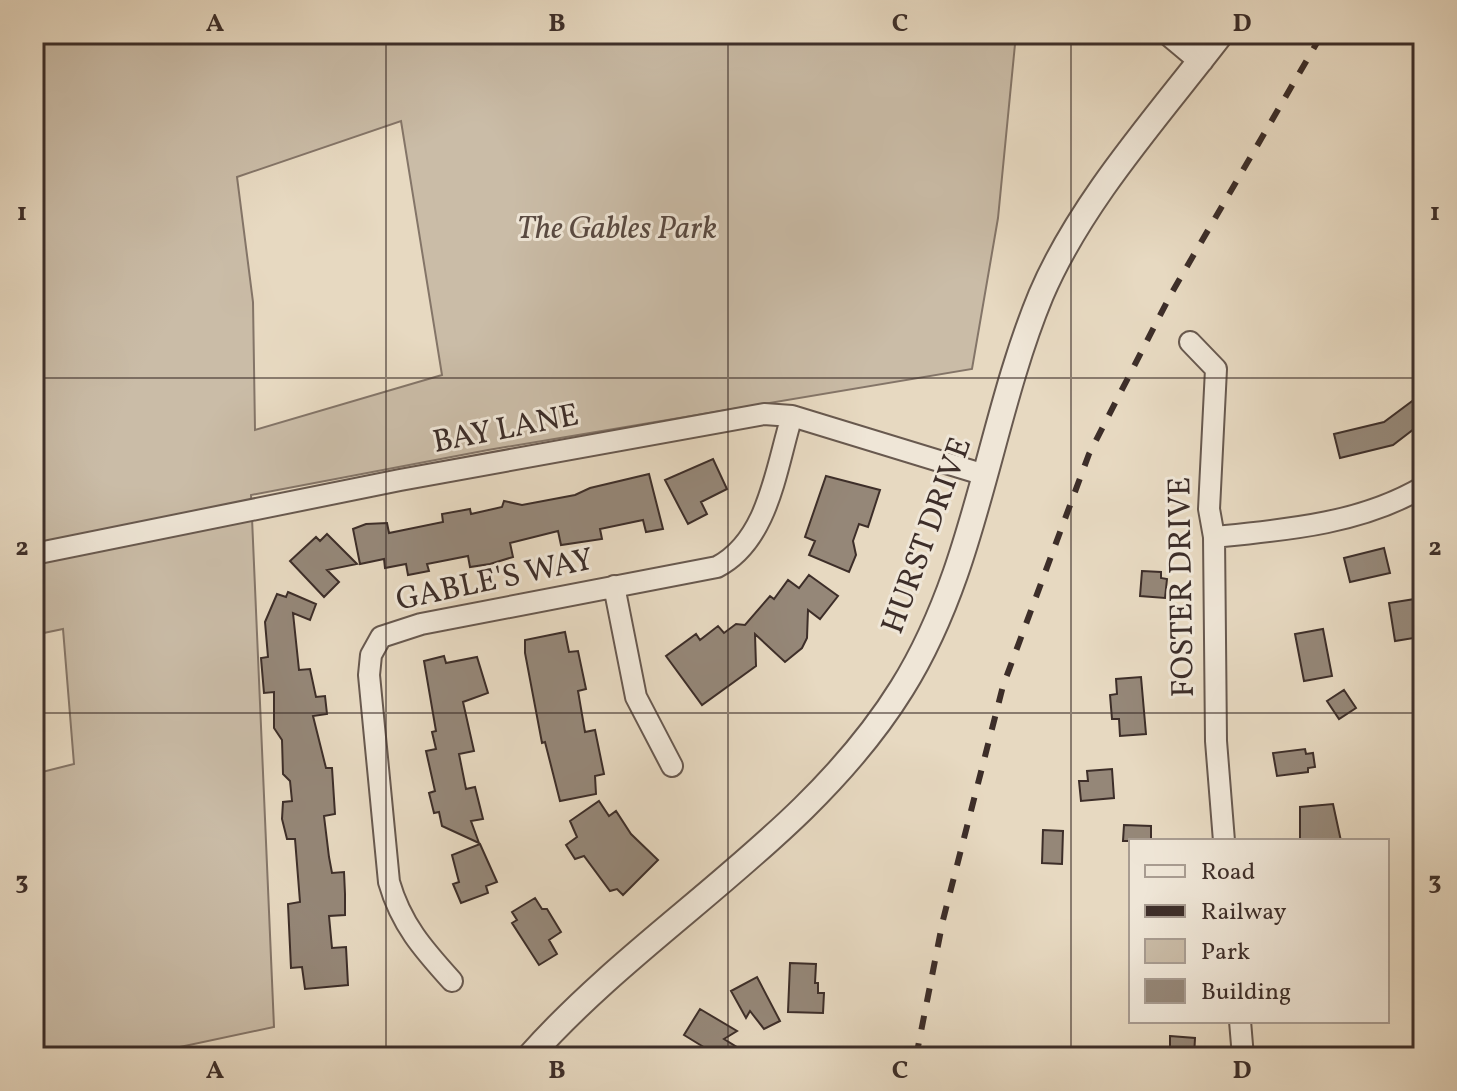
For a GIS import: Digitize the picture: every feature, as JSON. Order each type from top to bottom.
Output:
[{"type":"street","points":[[1170,34],[1201,60]]},
{"type":"street","name":"HURST DRIVE","points":[[529,1057],[599,984],[817,795],[872,734],[904,686],[937,620],[985,475],[1017,363],[1053,271],[1085,214],[1221,34]]},
{"type":"street","name":"FOSTER DRIVE","points":[[1190,342],[1216,369],[1209,509],[1214,537],[1216,741],[1224,839]]},
{"type":"street","name":"BAY LANE","points":[[34,554],[597,443],[764,414],[792,416],[985,475]]},
{"type":"street","name":"GABLE'S WAY","points":[[452,981],[410,933],[397,911],[389,882],[369,675],[371,655],[381,637],[395,630],[717,567],[744,550],[755,534],[792,416]]},
{"type":"street","points":[[1214,537],[1311,527],[1401,500],[1423,487]]},
{"type":"street","points":[[614,586],[636,697],[672,766]]},
{"type":"street","points":[[1240,1023],[1243,1057]]},
{"type":"green space","name":"The Gables Park","points":[[34,34],[1016,34],[998,218],[972,369],[488,450],[251,495],[274,1027],[133,1057],[34,1057],[34,774],[74,764],[63,629],[34,635]],"holes":[[[401,121],[442,375],[255,430],[253,302],[237,177]]]},
{"type":"building","points":[[1423,393],[1423,422],[1393,445],[1340,458],[1334,434],[1384,422]]},
{"type":"building","points":[[713,459],[727,489],[701,502],[707,514],[688,524],[665,480]]},
{"type":"building","points":[[649,474],[663,529],[646,532],[643,520],[600,529],[602,539],[561,545],[558,531],[510,543],[513,557],[490,564],[470,567],[468,556],[427,564],[429,571],[408,575],[406,564],[385,568],[384,559],[360,564],[353,529],[366,524],[387,523],[389,533],[443,522],[442,514],[470,509],[471,514],[502,507],[504,501],[522,505],[575,495],[590,488]]},
{"type":"building","points":[[826,476],[880,490],[868,527],[859,524],[853,541],[856,555],[849,572],[809,555],[815,541],[805,537]]},
{"type":"building","points":[[327,534],[357,564],[327,570],[339,582],[324,597],[290,561],[316,537],[320,541]]},
{"type":"building","points":[[1384,548],[1390,573],[1350,582],[1344,558]]},
{"type":"building","points":[[1142,571],[1161,572],[1161,578],[1167,579],[1165,598],[1140,596]]},
{"type":"building","points":[[809,575],[838,596],[820,619],[808,610],[807,638],[802,648],[785,662],[755,634],[756,666],[702,705],[666,656],[696,634],[700,640],[718,626],[724,633],[736,624],[745,625],[770,596],[774,599],[788,580],[799,588]]},
{"type":"building","points":[[288,592],[316,604],[310,620],[293,613],[299,670],[310,669],[316,697],[325,696],[327,714],[313,716],[326,768],[332,768],[335,814],[324,816],[332,873],[344,872],[345,915],[329,916],[332,948],[346,947],[348,985],[305,989],[302,967],[291,968],[288,904],[300,902],[295,839],[287,839],[282,819],[283,802],[292,801],[290,781],[283,774],[282,740],[274,728],[274,692],[264,693],[261,658],[268,657],[265,622],[277,594],[286,597]]},
{"type":"building","points":[[1415,599],[1420,637],[1395,641],[1389,603]]},
{"type":"building","points":[[1323,629],[1332,676],[1304,681],[1295,634]]},
{"type":"building","points":[[565,632],[569,652],[578,651],[586,689],[578,691],[585,732],[595,730],[604,774],[595,776],[596,794],[560,801],[545,742],[542,743],[525,640]]},
{"type":"building","points":[[444,656],[446,663],[477,657],[488,693],[463,702],[474,751],[459,754],[466,789],[475,787],[483,819],[471,821],[479,843],[442,826],[439,812],[434,813],[429,793],[435,791],[426,751],[436,749],[432,732],[436,731],[424,661]]},
{"type":"building","points":[[1141,677],[1146,734],[1120,736],[1119,719],[1112,719],[1110,695],[1117,694],[1116,679]]},
{"type":"building","points":[[1344,690],[1356,708],[1339,719],[1327,701]]},
{"type":"building","points":[[1305,749],[1306,754],[1313,753],[1315,767],[1308,768],[1308,772],[1277,776],[1273,753]]},
{"type":"building","points":[[1112,769],[1114,798],[1081,801],[1079,781],[1088,781],[1087,771]]},
{"type":"building","points":[[599,801],[609,816],[616,811],[631,834],[658,860],[623,895],[617,889],[610,891],[584,856],[575,859],[566,845],[577,837],[570,821]]},
{"type":"building","points":[[1333,804],[1341,839],[1300,839],[1300,807]]},
{"type":"building","points":[[1124,825],[1151,826],[1151,839],[1123,841]]},
{"type":"building","points":[[1043,830],[1063,831],[1062,864],[1042,863]]},
{"type":"building","points":[[480,844],[497,882],[486,886],[488,893],[461,903],[453,884],[459,882],[452,855]]},
{"type":"building","points":[[535,898],[542,909],[547,909],[561,932],[549,940],[557,954],[539,965],[512,923],[517,920],[512,912]]},
{"type":"building","points":[[790,963],[816,964],[815,983],[818,983],[818,993],[824,993],[823,1013],[788,1012]]},
{"type":"building","points":[[757,977],[780,1021],[764,1029],[750,1011],[746,1018],[731,991]]},
{"type":"building","points":[[700,1009],[737,1031],[724,1039],[753,1057],[720,1057],[684,1035]]},
{"type":"building","points":[[1170,1036],[1195,1038],[1194,1057],[1170,1057]]},
{"type":"railway","points":[[916,1057],[943,920],[1003,686],[1089,454],[1171,294],[1322,34]]}]
